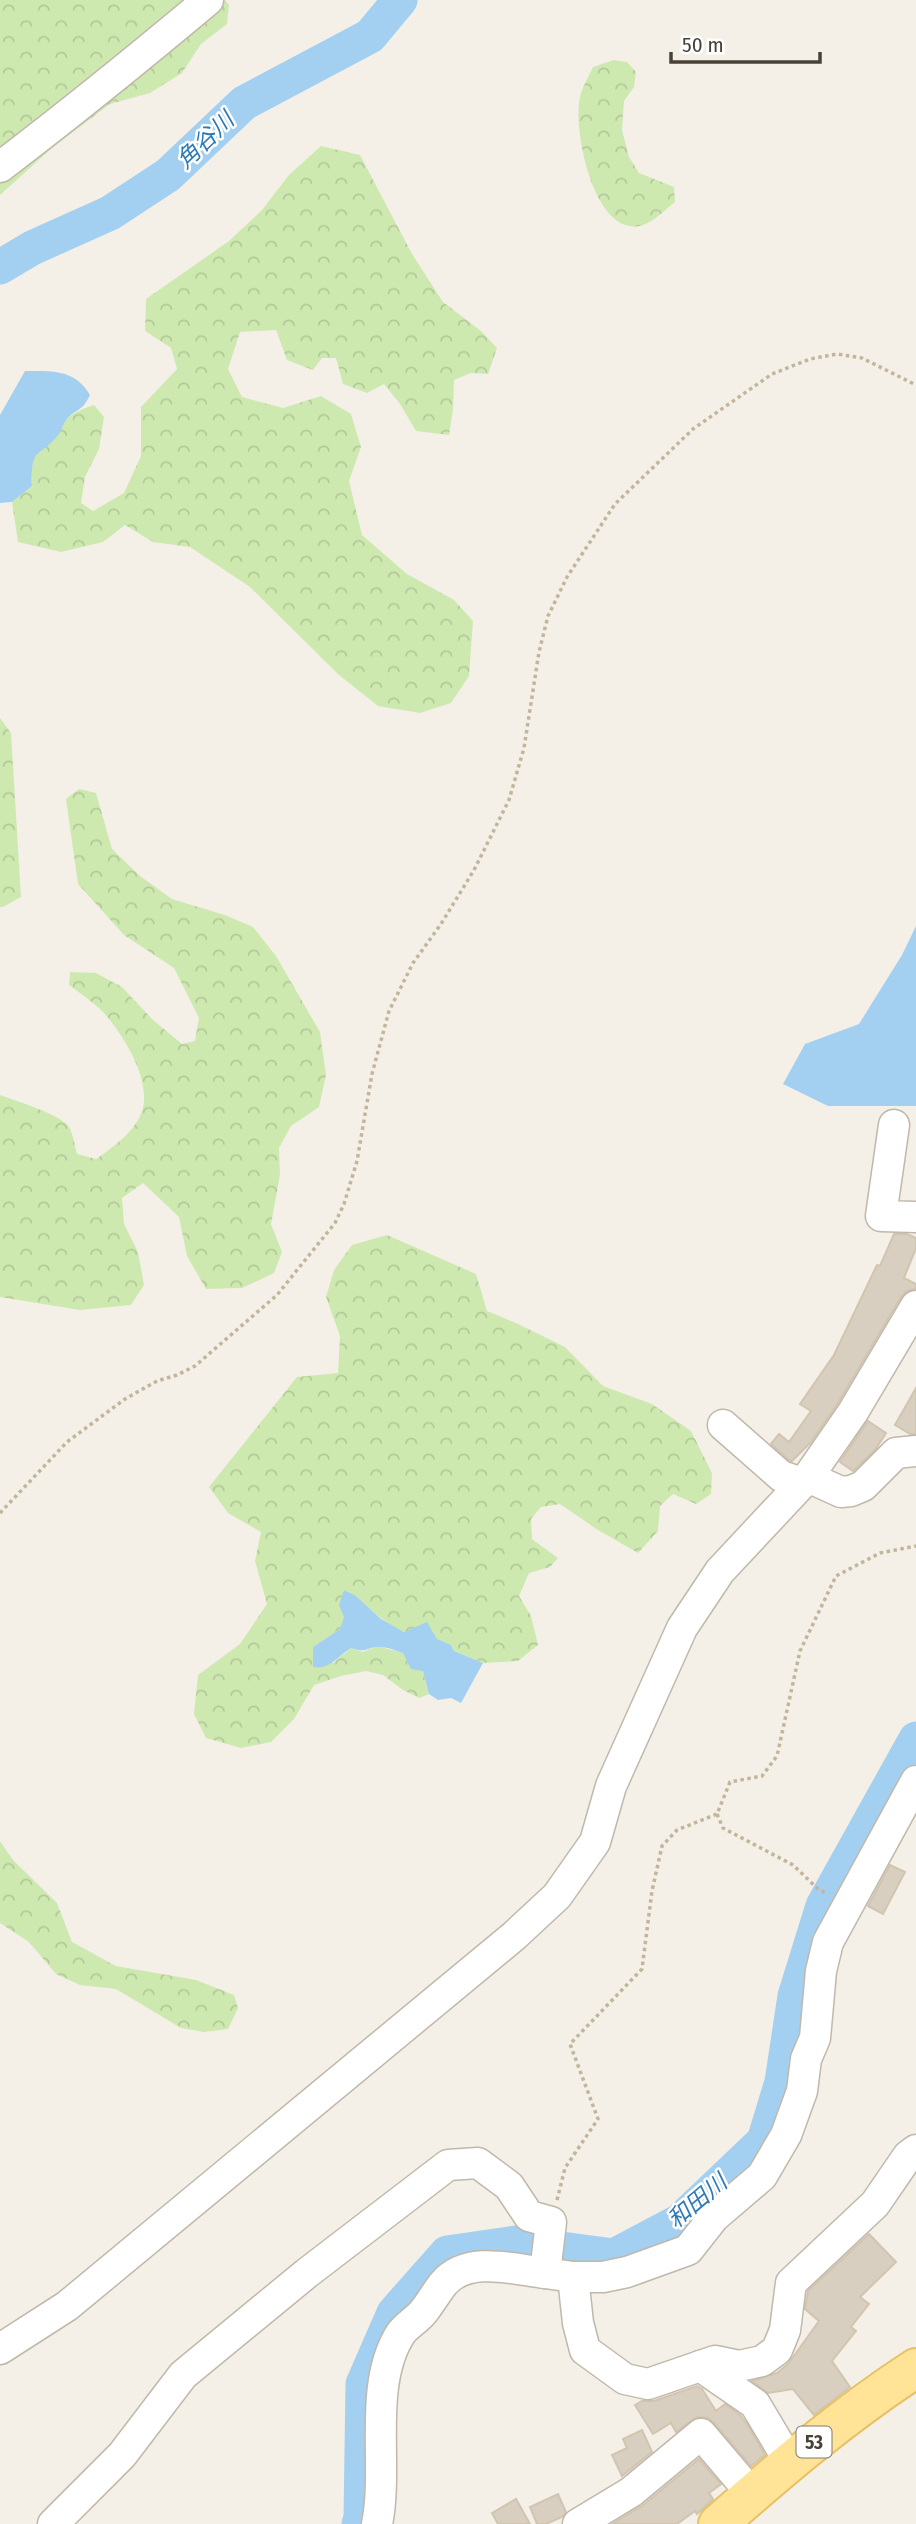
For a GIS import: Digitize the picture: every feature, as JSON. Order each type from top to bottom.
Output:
[{"type":"main road","name":"53","points":[[718,2524],[789,2461],[865,2401],[916,2368]]},
{"type":"street","points":[[0,167],[112,81],[208,0]]},
{"type":"street","points":[[894,1125],[881,1216],[916,1217]]},
{"type":"street","points":[[0,2349],[67,2306],[514,1936],[557,1896],[594,1842],[611,1786],[682,1628],[720,1571],[805,1480],[853,1412],[916,1306]]},
{"type":"street","points":[[723,1425],[781,1476],[805,1480],[841,1492],[863,1486],[887,1459],[896,1453],[916,1451]]},
{"type":"street","points":[[887,1459],[916,1466]]},
{"type":"street","points":[[377,2524],[382,2499],[385,2375],[402,2332],[420,2316],[444,2282],[465,2269],[482,2265],[559,2275],[603,2277],[627,2272],[688,2250],[714,2217],[762,2176],[786,2135],[802,2091],[806,2059],[815,2038],[821,1971],[828,1942],[916,1781]]},
{"type":"street","points":[[53,2524],[122,2455],[183,2375],[307,2273],[448,2165],[478,2162],[509,2186],[529,2216],[551,2222],[559,2275],[578,2323],[585,2350],[625,2379],[648,2384],[715,2361],[739,2366],[762,2361],[777,2350],[785,2330],[791,2283],[874,2204],[908,2156],[916,2151]]},
{"type":"street","points":[[700,2366],[755,2404],[789,2461]]},
{"type":"street","points":[[578,2524],[631,2492],[701,2434],[752,2494]]},
{"type":"path","points":[[0,1513],[67,1442],[125,1399],[156,1381],[195,1366],[277,1295],[335,1223],[344,1204],[357,1161],[372,1074],[389,1011],[413,963],[474,870],[509,800],[524,748],[539,652],[548,616],[567,577],[615,504],[693,429],[772,374],[810,359],[837,354],[862,358],[916,384]]},
{"type":"path","points":[[551,2222],[565,2168],[598,2119],[570,2044],[642,1969],[652,1891],[662,1846],[677,1830],[716,1814],[730,1782],[762,1776],[777,1756],[800,1651],[836,1576],[880,1553],[916,1546]]},
{"type":"path","points":[[716,1814],[723,1828],[793,1865],[817,1888]]},
{"type":"green space","points":[[0,0],[225,0],[229,5],[227,24],[201,44],[182,73],[150,93],[110,104],[52,148],[0,195]]},
{"type":"green space","points":[[614,60],[627,62],[636,72],[634,87],[624,101],[622,130],[629,157],[639,173],[674,187],[675,202],[654,219],[636,227],[616,220],[604,207],[588,170],[579,129],[580,97],[593,67]]},
{"type":"green space","points":[[321,146],[360,155],[412,254],[443,302],[481,331],[497,348],[488,374],[471,373],[454,380],[449,435],[416,431],[384,384],[367,393],[343,384],[336,358],[322,358],[313,370],[287,360],[276,330],[240,332],[228,369],[242,397],[283,408],[321,396],[351,414],[361,447],[349,481],[362,535],[407,574],[454,600],[473,621],[469,676],[451,703],[420,713],[378,706],[339,675],[250,587],[190,547],[153,542],[125,525],[103,542],[61,552],[18,542],[12,502],[32,486],[36,455],[57,436],[68,418],[82,409],[94,405],[104,417],[99,449],[85,477],[81,503],[93,511],[124,493],[141,456],[141,407],[177,369],[171,348],[145,331],[146,299],[229,241],[262,210],[289,175]]},
{"type":"green space","points":[[0,718],[11,733],[21,897],[3,907],[0,907]]},
{"type":"green space","points":[[79,789],[96,793],[112,849],[140,876],[172,899],[225,915],[253,927],[276,956],[320,1032],[326,1075],[319,1107],[291,1126],[279,1148],[280,1175],[271,1224],[282,1252],[274,1273],[242,1288],[206,1289],[187,1256],[179,1217],[143,1183],[122,1198],[124,1224],[138,1252],[144,1285],[131,1305],[80,1310],[0,1297],[0,1095],[57,1117],[69,1127],[77,1154],[96,1159],[133,1128],[144,1102],[140,1074],[127,1046],[103,1012],[69,985],[70,972],[96,973],[122,987],[153,1020],[182,1044],[195,1041],[199,1018],[174,968],[124,935],[78,884],[66,799]]},
{"type":"green space","points":[[387,1235],[476,1274],[487,1311],[565,1347],[603,1386],[652,1404],[691,1431],[712,1473],[711,1494],[696,1504],[673,1494],[660,1506],[658,1531],[638,1553],[560,1504],[541,1507],[531,1519],[532,1539],[558,1558],[550,1567],[529,1573],[519,1596],[531,1616],[538,1645],[518,1661],[483,1663],[454,1651],[451,1645],[402,1631],[383,1620],[356,1596],[340,1629],[313,1647],[333,1663],[351,1648],[363,1652],[377,1646],[403,1653],[423,1671],[429,1694],[419,1698],[383,1675],[366,1671],[314,1685],[294,1719],[271,1742],[241,1748],[206,1738],[194,1714],[198,1675],[240,1644],[267,1604],[255,1561],[261,1532],[228,1513],[209,1487],[297,1377],[338,1373],[340,1336],[326,1297],[334,1270],[352,1245]]},
{"type":"green space","points":[[0,1841],[13,1860],[57,1903],[72,1942],[116,1966],[196,1980],[234,1995],[238,2008],[228,2029],[204,2032],[181,2028],[116,1989],[80,1985],[56,1974],[29,1942],[0,1923]]},
{"type":"water","points":[[25,371],[62,373],[77,380],[90,395],[82,407],[66,421],[52,442],[35,458],[32,486],[12,502],[0,503],[0,415]]},
{"type":"water","points":[[916,926],[916,1106],[828,1106],[783,1084],[805,1044],[859,1024],[902,955]]},
{"type":"water","points":[[344,1590],[356,1596],[381,1619],[404,1632],[427,1622],[437,1639],[451,1645],[454,1651],[483,1663],[461,1703],[451,1698],[438,1700],[429,1694],[423,1671],[411,1669],[403,1653],[389,1648],[351,1648],[329,1664],[313,1667],[313,1647],[340,1629],[344,1617],[339,1605]]},
{"type":"building","points":[[894,1234],[907,1234],[916,1238],[916,1248],[904,1278],[916,1284],[916,1289],[907,1291],[901,1297],[838,1403],[810,1443],[790,1461],[771,1444],[779,1434],[789,1442],[811,1411],[800,1404],[834,1355]]},
{"type":"building","points":[[916,1388],[916,1434],[910,1434],[895,1425]]},
{"type":"building","points":[[868,1421],[886,1433],[875,1450],[853,1471],[840,1462]]},
{"type":"building","points":[[890,1865],[905,1872],[883,1914],[868,1906]]},
{"type":"building","points":[[869,2234],[896,2262],[860,2297],[869,2304],[851,2327],[856,2331],[832,2361],[850,2387],[814,2415],[793,2389],[768,2393],[752,2381],[777,2373],[788,2364],[819,2321],[805,2309],[808,2291]]},
{"type":"building","points":[[697,2386],[702,2389],[716,2411],[725,2404],[740,2415],[765,2455],[751,2466],[708,2418],[697,2417],[676,2432],[671,2423],[653,2434],[635,2405]]},
{"type":"building","points":[[642,2430],[652,2452],[622,2476],[612,2455],[627,2448],[623,2439]]},
{"type":"building","points":[[699,2459],[721,2484],[709,2493],[713,2499],[697,2514],[695,2511],[677,2524],[612,2524],[642,2506]]},
{"type":"building","points":[[558,2494],[566,2512],[562,2517],[546,2524],[537,2524],[530,2507]]},
{"type":"building","points":[[516,2499],[530,2524],[498,2524],[492,2513]]},
{"type":"waterway","name":"角谷川","points":[[0,267],[32,248],[110,213],[168,175],[244,103],[370,36],[400,0]]},
{"type":"waterway","name":"和田川","points":[[359,2524],[363,2384],[394,2313],[447,2253],[516,2243],[614,2256],[680,2221],[764,2141],[782,2082],[795,1996],[823,1906],[916,1739]]}]
